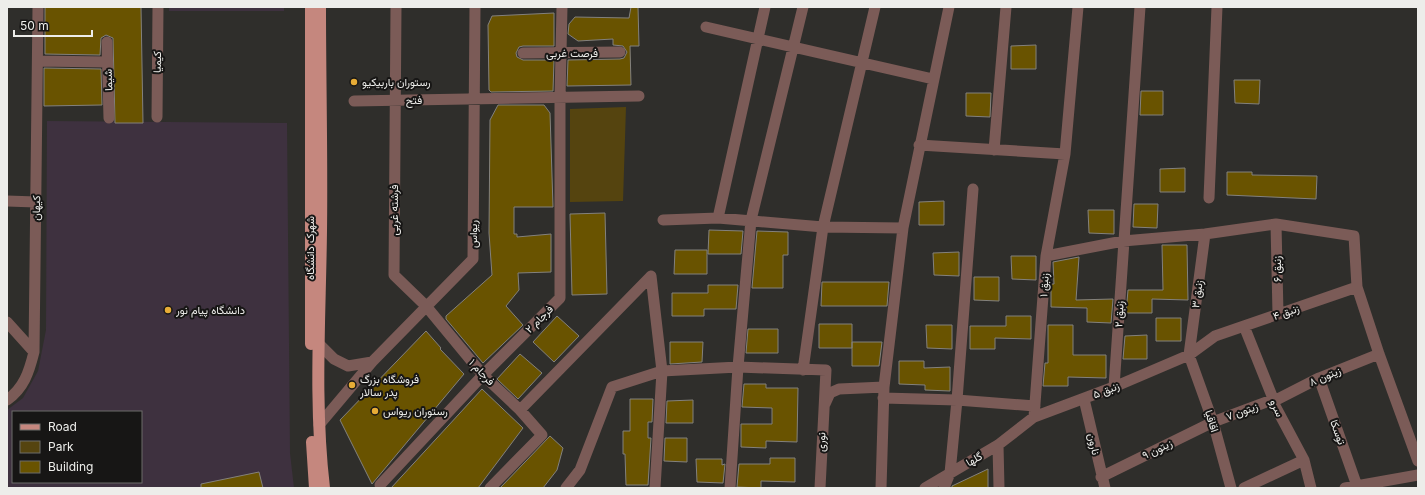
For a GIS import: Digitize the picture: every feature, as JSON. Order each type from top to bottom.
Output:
[{"type":"main road","name":"شهرک دانشگاه","points":[[311,7],[310,301],[312,424],[315,488]]},
{"type":"main road","points":[[320,7],[321,232],[319,344],[320,425],[324,488]]},
{"type":"street","name":"کیهان","points":[[7,400],[14,395],[27,378],[34,352],[38,7]]},
{"type":"street","name":"کیمیا","points":[[157,117],[158,7]]},
{"type":"street","name":"فرشته غربی","points":[[396,7],[394,276],[426,306]]},
{"type":"street","name":"ریواس","points":[[320,425],[372,362],[473,260],[475,7]]},
{"type":"street","name":"فرجام ۲","points":[[380,485],[483,375],[560,298],[560,98],[562,7]]},
{"type":"street","points":[[718,218],[765,7]]},
{"type":"street","points":[[730,488],[738,367],[751,220],[803,7]]},
{"type":"street","points":[[566,488],[580,470],[612,387],[662,371],[738,367],[803,370],[823,227],[875,7]]},
{"type":"street","points":[[881,488],[884,392],[903,228],[919,145],[949,7]]},
{"type":"street","points":[[994,150],[1006,7]]},
{"type":"street","name":"زنبق ۱","points":[[1035,411],[1046,256],[1065,154],[1078,7]]},
{"type":"street","name":"زنبق ۲","points":[[1114,388],[1140,7]]},
{"type":"street","points":[[1209,198],[1217,7]]},
{"type":"street","points":[[706,27],[933,79]]},
{"type":"street","name":"شیما","points":[[107,42],[109,118]]},
{"type":"street","name":"فرصت غربی","points":[[524,53],[620,52]]},
{"type":"street","points":[[38,61],[107,62]]},
{"type":"street","points":[[560,98],[639,96]]},
{"type":"street","name":"فتح","points":[[354,100],[560,98]]},
{"type":"street","points":[[919,145],[1065,154]]},
{"type":"street","points":[[944,488],[950,473],[957,400],[972,189]]},
{"type":"street","points":[[7,201],[36,202]]},
{"type":"street","points":[[663,220],[718,218],[823,227],[903,228]]},
{"type":"street","points":[[1046,256],[1123,240],[1205,234],[1276,224],[1354,236],[1357,288],[1378,354],[1418,461]]},
{"type":"street","name":"زنبق ۶","points":[[1276,224],[1278,314]]},
{"type":"street","name":"زنبق ۳","points":[[1189,354],[1205,234]]},
{"type":"street","points":[[520,410],[651,276],[662,371],[655,488]]},
{"type":"street","name":"زنبق ۴","points":[[1215,336],[1357,288]]},
{"type":"street","name":"فرجام ۱","points":[[426,306],[483,375],[520,410],[542,435],[490,488]]},
{"type":"street","points":[[7,322],[34,352]]},
{"type":"street","name":"سرو","points":[[1244,326],[1273,400],[1304,460],[1311,488]]},
{"type":"street","name":"زنبق ۵","points":[[998,445],[1035,411],[1084,399],[1114,388],[1189,354],[1215,336]]},
{"type":"street","points":[[319,344],[334,359],[348,366],[372,362]]},
{"type":"street","name":"اقاقیا","points":[[1189,354],[1213,422],[1231,488]]},
{"type":"street","name":"زیتون ۸","points":[[1273,400],[1319,378],[1378,354]]},
{"type":"street","name":"نوری","points":[[803,370],[826,370],[820,488]]},
{"type":"street","name":"توسکا","points":[[1319,378],[1357,486]]},
{"type":"street","points":[[823,408],[830,393],[839,389],[957,400],[1035,411]]},
{"type":"street","name":"نارون","points":[[1084,399],[1101,477],[1105,488]]},
{"type":"street","name":"زیتون ۷","points":[[1213,422],[1273,400]]},
{"type":"street","name":"زیتون ۹","points":[[1101,477],[1213,422]]},
{"type":"street","points":[[998,445],[999,488]]},
{"type":"street","name":"گلها","points":[[925,488],[998,445]]},
{"type":"street","points":[[1244,488],[1304,460]]},
{"type":"street","points":[[1345,488],[1418,475]]},
{"type":"shaded area","points":[[169,7],[284,7],[284,11],[169,11]]},
{"type":"shaded area","name":"دانشگاه پیام نور","points":[[47,121],[287,123],[290,453],[294,488],[7,488],[7,410],[23,398],[38,371],[46,330]]},
{"type":"green space","points":[[626,107],[623,201],[570,202],[570,109]]},
{"type":"building","points":[[45,7],[141,7],[143,123],[115,123],[113,38],[106,35],[101,38],[100,55],[45,54]]},
{"type":"building","points":[[631,7],[638,7],[639,46],[630,46],[631,85],[567,86],[568,60],[620,59],[624,58],[627,52],[623,46],[613,45],[613,39],[578,41],[568,34],[569,24],[575,17],[629,18]]},
{"type":"building","points":[[554,13],[554,46],[523,46],[519,47],[516,53],[517,57],[523,60],[554,60],[553,91],[491,92],[489,90],[488,25],[492,16]]},
{"type":"building","points":[[1036,45],[1036,69],[1011,69],[1011,46]]},
{"type":"building","points":[[44,68],[101,69],[102,105],[44,106]]},
{"type":"building","points":[[1234,80],[1260,80],[1259,104],[1235,103]]},
{"type":"building","points":[[1141,91],[1163,91],[1163,115],[1140,115]]},
{"type":"building","points":[[966,93],[991,93],[990,117],[966,116]]},
{"type":"building","points":[[498,105],[544,105],[550,113],[553,207],[514,207],[514,234],[517,234],[517,237],[551,234],[551,272],[518,273],[519,290],[506,306],[523,325],[483,363],[446,319],[446,316],[492,275],[489,233],[490,120]]},
{"type":"building","points":[[1185,168],[1185,192],[1160,192],[1160,169]]},
{"type":"building","points":[[1227,172],[1252,172],[1252,175],[1317,176],[1316,199],[1227,195]]},
{"type":"building","points":[[944,201],[944,225],[919,225],[919,202]]},
{"type":"building","points":[[1134,204],[1158,204],[1157,228],[1133,227]]},
{"type":"building","points":[[1088,210],[1114,210],[1114,234],[1089,233]]},
{"type":"building","points":[[605,213],[607,294],[572,295],[570,214]]},
{"type":"building","points":[[709,230],[743,231],[741,254],[708,254]]},
{"type":"building","points":[[757,231],[788,232],[788,255],[783,255],[783,288],[752,288]]},
{"type":"building","points":[[1162,245],[1187,245],[1188,300],[1152,299],[1152,313],[1126,313],[1128,290],[1163,290]]},
{"type":"building","points":[[675,250],[707,250],[707,274],[674,274]]},
{"type":"building","points":[[959,252],[959,276],[934,275],[933,253]]},
{"type":"building","points":[[1011,256],[1036,256],[1036,280],[1012,279]]},
{"type":"building","points":[[1079,257],[1076,300],[1113,299],[1111,323],[1087,322],[1087,308],[1051,307],[1051,284],[1054,284],[1053,262]]},
{"type":"building","points":[[974,277],[999,277],[999,301],[974,300]]},
{"type":"building","points":[[822,282],[889,282],[887,306],[821,306]]},
{"type":"building","points":[[708,285],[738,285],[736,309],[704,309],[704,316],[672,316],[672,293],[708,293]]},
{"type":"building","points":[[557,316],[579,336],[554,362],[533,342]]},
{"type":"building","points":[[1006,316],[1031,316],[1031,339],[995,338],[995,349],[970,349],[970,326],[1006,326]]},
{"type":"building","points":[[1156,318],[1181,318],[1181,341],[1156,341]]},
{"type":"building","points":[[819,324],[852,324],[852,348],[819,348]]},
{"type":"building","points":[[926,325],[952,325],[952,349],[927,348]]},
{"type":"building","points":[[1048,325],[1073,325],[1073,355],[1106,355],[1106,378],[1068,377],[1068,386],[1043,386],[1045,363],[1048,363]]},
{"type":"building","points":[[748,329],[778,329],[778,353],[746,353]]},
{"type":"building","points":[[426,331],[441,348],[440,349],[464,374],[372,484],[340,420]]},
{"type":"building","points":[[1147,335],[1147,359],[1123,359],[1125,336]]},
{"type":"building","points":[[670,342],[703,342],[702,362],[670,364]]},
{"type":"building","points":[[852,342],[882,342],[879,366],[852,366]]},
{"type":"building","points":[[520,354],[542,373],[518,399],[497,379]]},
{"type":"building","points":[[899,361],[924,361],[924,368],[950,367],[950,391],[925,390],[925,385],[899,384]]},
{"type":"building","points":[[744,384],[766,384],[766,388],[798,388],[797,442],[766,441],[766,448],[741,447],[741,424],[772,424],[772,408],[742,407]]},
{"type":"building","points":[[482,389],[523,428],[478,488],[391,488]]},
{"type":"building","points":[[630,399],[653,399],[652,422],[648,422],[648,438],[651,438],[648,485],[626,485],[625,454],[623,454],[623,431],[630,431]]},
{"type":"building","points":[[693,400],[693,423],[666,423],[667,401]]},
{"type":"building","points":[[550,436],[563,448],[557,470],[543,488],[500,488]]},
{"type":"building","points":[[665,438],[687,438],[687,462],[664,461]]},
{"type":"building","points":[[770,458],[795,458],[795,482],[761,481],[761,488],[737,487],[739,464],[770,464]]},
{"type":"building","points":[[696,459],[722,459],[722,465],[725,464],[723,483],[697,482]]},
{"type":"building","points":[[988,469],[988,488],[952,488],[952,486]]},
{"type":"building","points":[[259,472],[263,488],[201,488],[201,484]]},
{"type":"place","name":"رستوران باربیکیو","points":[[354,82]]},
{"type":"place","name":"دانشگاه پیام نور","points":[[168,310]]},
{"type":"place","name":"فروشگاه بزرگ پدر سالار","points":[[352,385]]},
{"type":"place","name":"رستوران ریواس","points":[[375,411]]}]
